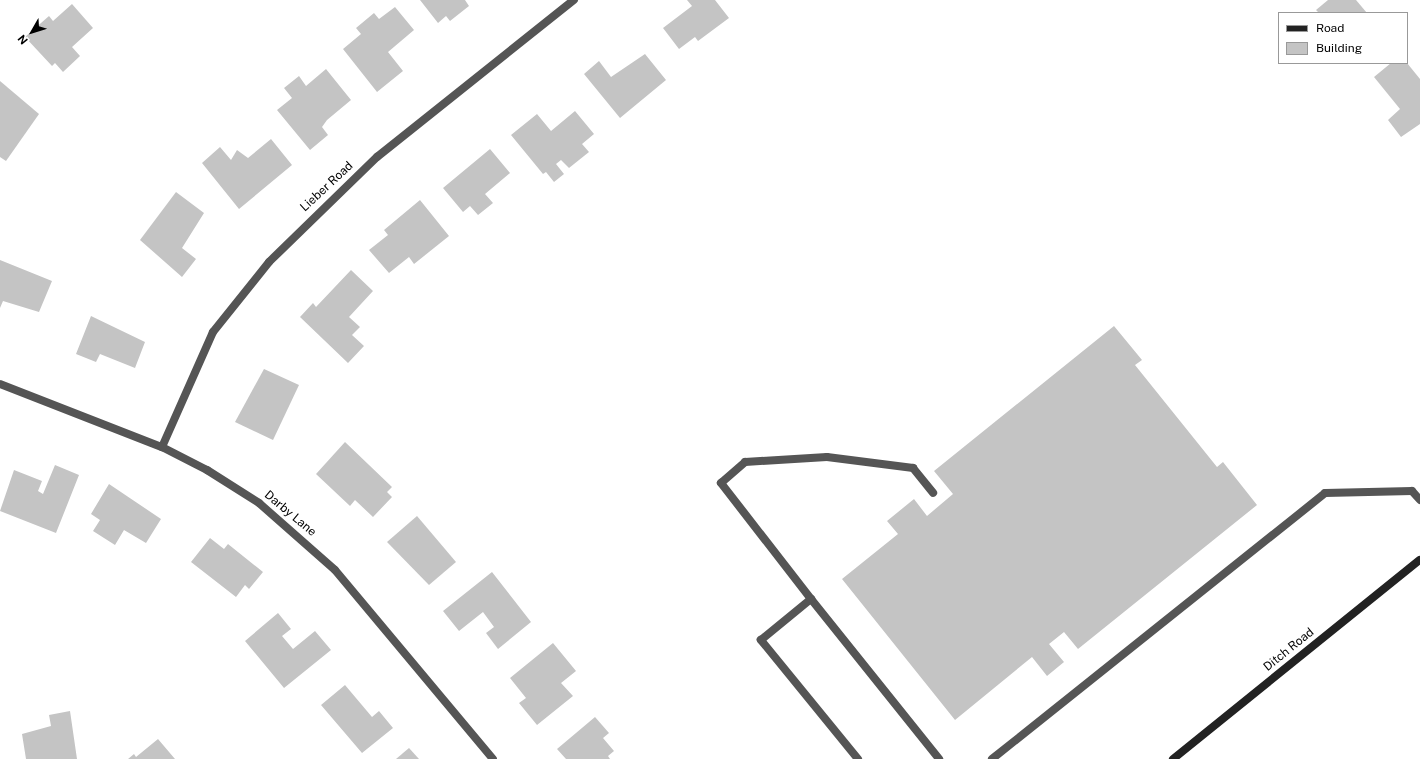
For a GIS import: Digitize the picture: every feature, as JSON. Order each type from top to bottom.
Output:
[{"type":"main road","name":"Ditch Road","points":[[1173,759],[1420,560]]},
{"type":"street","name":"Lieber Road","points":[[162,447],[213,332],[269,262],[377,157],[574,0]]},
{"type":"street","name":"Darby Lane","points":[[0,384],[162,447],[207,470],[259,503],[335,570],[492,759]]},
{"type":"street","points":[[933,494],[913,468],[826,458],[745,462],[721,484],[939,759]]},
{"type":"street","points":[[992,759],[1326,493],[1412,491],[1420,500]]},
{"type":"street","points":[[811,599],[761,640],[858,759]]},
{"type":"building","points":[[420,0],[465,0],[469,6],[450,21],[446,16],[438,23]]},
{"type":"building","points":[[687,0],[715,0],[729,18],[698,41],[695,37],[679,49],[663,28],[692,6]]},
{"type":"building","points":[[1328,0],[1356,0],[1366,12],[1318,12],[1316,10]]},
{"type":"building","points":[[72,4],[93,28],[72,47],[80,56],[63,72],[55,63],[52,66],[25,37],[49,16],[53,21]]},
{"type":"building","points":[[395,7],[414,30],[388,52],[403,71],[377,92],[343,49],[361,34],[356,28],[374,13],[379,19]]},
{"type":"building","points":[[645,54],[666,80],[620,118],[584,74],[599,61],[611,77]]},
{"type":"building","points":[[1390,64],[1408,64],[1420,79],[1420,124],[1401,137],[1388,120],[1400,109],[1374,77]]},
{"type":"building","points":[[326,69],[351,100],[327,120],[322,127],[328,135],[310,150],[277,110],[292,98],[284,88],[299,76],[306,86]]},
{"type":"building","points":[[0,81],[39,114],[6,161],[0,157]]},
{"type":"building","points":[[575,111],[594,134],[582,144],[589,152],[569,168],[561,160],[556,164],[564,174],[554,182],[546,172],[543,174],[511,135],[537,114],[551,131]]},
{"type":"building","points":[[271,139],[292,165],[239,209],[202,163],[220,147],[231,160],[237,150],[248,158]]},
{"type":"building","points":[[490,149],[510,173],[485,194],[493,203],[478,215],[470,206],[463,212],[443,188]]},
{"type":"building","points":[[176,192],[204,213],[182,248],[196,259],[182,277],[140,240]]},
{"type":"building","points":[[420,200],[449,236],[414,264],[409,257],[389,273],[369,250],[388,235],[384,230]]},
{"type":"building","points":[[0,260],[52,281],[39,312],[3,301],[0,308]]},
{"type":"building","points":[[351,270],[373,291],[349,317],[360,327],[352,335],[364,346],[348,363],[300,317],[313,303],[316,307]]},
{"type":"building","points":[[91,316],[145,342],[135,368],[100,354],[96,362],[76,354]]},
{"type":"building","points":[[1114,326],[1142,360],[1135,365],[1217,467],[1223,462],[1257,505],[1078,649],[1064,632],[1049,644],[1064,662],[1047,676],[1032,657],[955,720],[842,579],[898,534],[887,521],[914,499],[927,516],[953,494],[934,471]]},
{"type":"building","points":[[264,369],[299,385],[273,440],[235,422]]},
{"type":"building","points":[[345,442],[392,487],[387,492],[392,497],[373,517],[355,500],[350,506],[316,474]]},
{"type":"building","points":[[55,465],[79,475],[56,533],[0,511],[14,470],[42,481],[38,491],[43,494]]},
{"type":"building","points":[[109,484],[161,519],[146,543],[124,530],[115,545],[93,531],[100,520],[91,514]]},
{"type":"building","points":[[417,516],[456,562],[429,585],[387,542]]},
{"type":"building","points":[[210,538],[224,549],[228,544],[263,572],[249,589],[245,585],[236,597],[191,562]]},
{"type":"building","points":[[492,572],[531,622],[498,649],[486,633],[494,627],[483,612],[459,631],[443,611]]},
{"type":"building","points":[[278,613],[291,629],[282,636],[293,649],[315,631],[331,650],[284,688],[245,641]]},
{"type":"building","points":[[553,643],[576,671],[561,683],[573,696],[537,725],[519,703],[526,698],[510,678]]},
{"type":"building","points":[[345,685],[372,717],[379,711],[393,728],[362,753],[321,705]]},
{"type":"building","points":[[70,711],[77,759],[26,759],[22,734],[51,726],[49,715]]},
{"type":"building","points":[[595,717],[609,733],[603,738],[614,751],[608,756],[610,759],[566,759],[557,749]]},
{"type":"building","points":[[158,739],[175,759],[128,759],[134,754],[136,757]]},
{"type":"building","points":[[409,748],[419,759],[396,759]]}]
